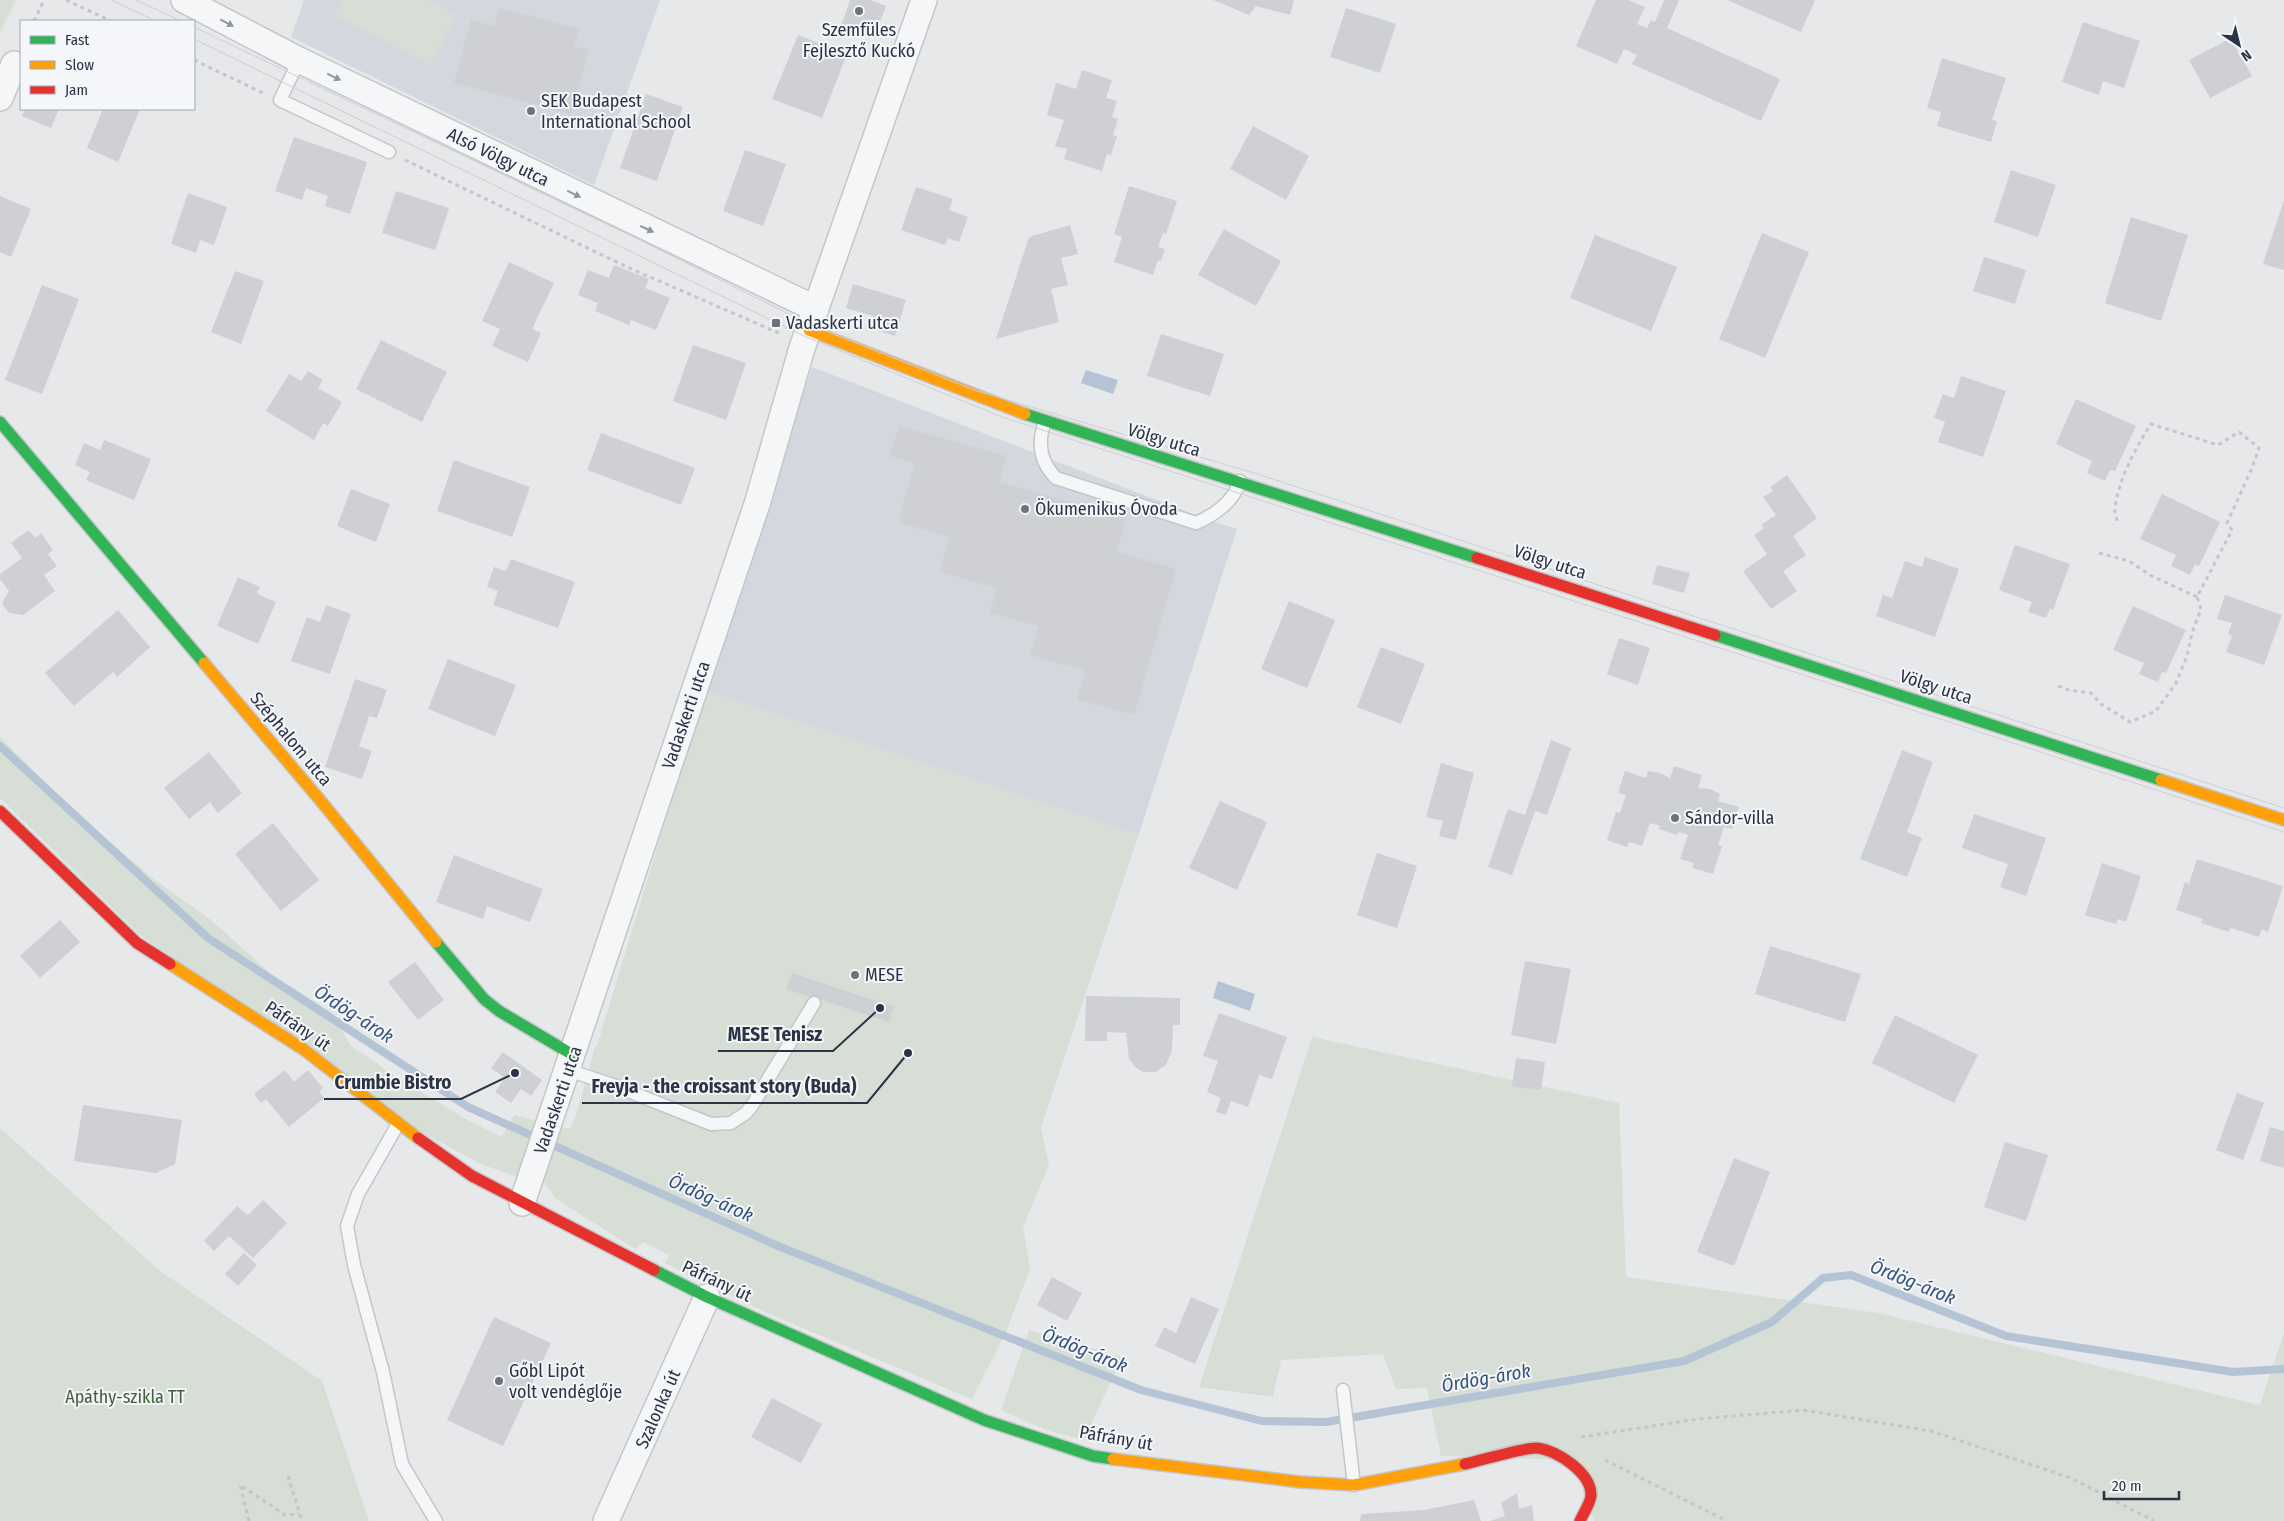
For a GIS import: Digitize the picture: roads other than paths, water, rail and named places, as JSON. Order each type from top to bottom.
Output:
[{"type":"street","name":"Alsó Völgy utca","points":[[184,0],[810,328]]},
{"type":"street","name":"Vadaskerti utca","points":[[522,1203],[758,501],[810,328],[924,0]]},
{"type":"street","points":[[0,98],[14,64]]},
{"type":"street","name":"Völgy utca","points":[[810,328],[1045,422],[1240,481],[2284,820]]},
{"type":"street","name":"Széphalom utca","points":[[0,422],[320,800],[484,1000],[570,1063]]},
{"type":"street","name":"Páfrány út","points":[[0,811],[137,943],[303,1049],[398,1124],[472,1176],[708,1296],[984,1420],[1093,1456],[1300,1482],[1354,1486],[1441,1470],[1536,1448],[1558,1455],[1572,1463],[1589,1485],[1591,1497],[1580,1521]]},
{"type":"street","name":"Szalonka út","points":[[606,1521],[708,1296]]},
{"type":"lane","points":[[299,60],[280,100],[389,152]]},
{"type":"lane","points":[[1045,422],[1040,449],[1046,465],[1056,478],[1196,523],[1206,519],[1222,507],[1236,493],[1240,481]]},
{"type":"lane","points":[[570,1063],[613,1085],[711,1124],[731,1122],[746,1113],[754,1104],[814,1002]]},
{"type":"lane","points":[[398,1124],[358,1194],[347,1226],[354,1265],[383,1372],[402,1464],[436,1521]]},
{"type":"lane","points":[[1343,1390],[1354,1486]]},
{"type":"water","points":[[1086,370],[1118,380],[1113,394],[1081,383]]},
{"type":"water","points":[[1218,981],[1255,994],[1250,1011],[1213,998]]},
{"type":"waterway","name":"Ördög-árok","points":[[0,746],[208,938],[468,1107],[778,1246],[1141,1390],[1262,1421],[1326,1422],[1684,1361],[1772,1322],[1823,1278],[1851,1275],[2006,1336],[2233,1372],[2284,1369]]},
{"type":"tram line","points":[[111,0],[154,20]]},
{"type":"tram line","points":[[136,0],[179,20]]},
{"type":"tram line","points":[[195,27],[644,242],[811,325],[974,390],[1254,473],[2284,808]]},
{"type":"tram line","points":[[195,39],[806,337],[1002,417],[1931,716],[2284,832]]},
{"type":"place","name":"Szemfüles Fejlesztő Kuckó","points":[[859,11]]},
{"type":"place","name":"SEK Budapest International School","points":[[531,111]]},
{"type":"place","name":"Vadaskerti utca","points":[[776,323]]},
{"type":"place","name":"Ökumenikus Óvoda","points":[[1025,509]]},
{"type":"place","name":"Sándor-villa","points":[[1675,818]]},
{"type":"place","name":"MESE","points":[[855,975]]},
{"type":"place","name":"MESE Tenisz","points":[[880,1008]]},
{"type":"place","name":"Freyja - the croissant story (Buda)","points":[[908,1053]]},
{"type":"place","name":"Crumbie Bistro","points":[[515,1073]]},
{"type":"place","name":"Gőbl Lipót volt vendéglője","points":[[499,1381]]},
{"type":"park label","name":"Apáthy-szikla TT","points":[[125,1397]]}]
